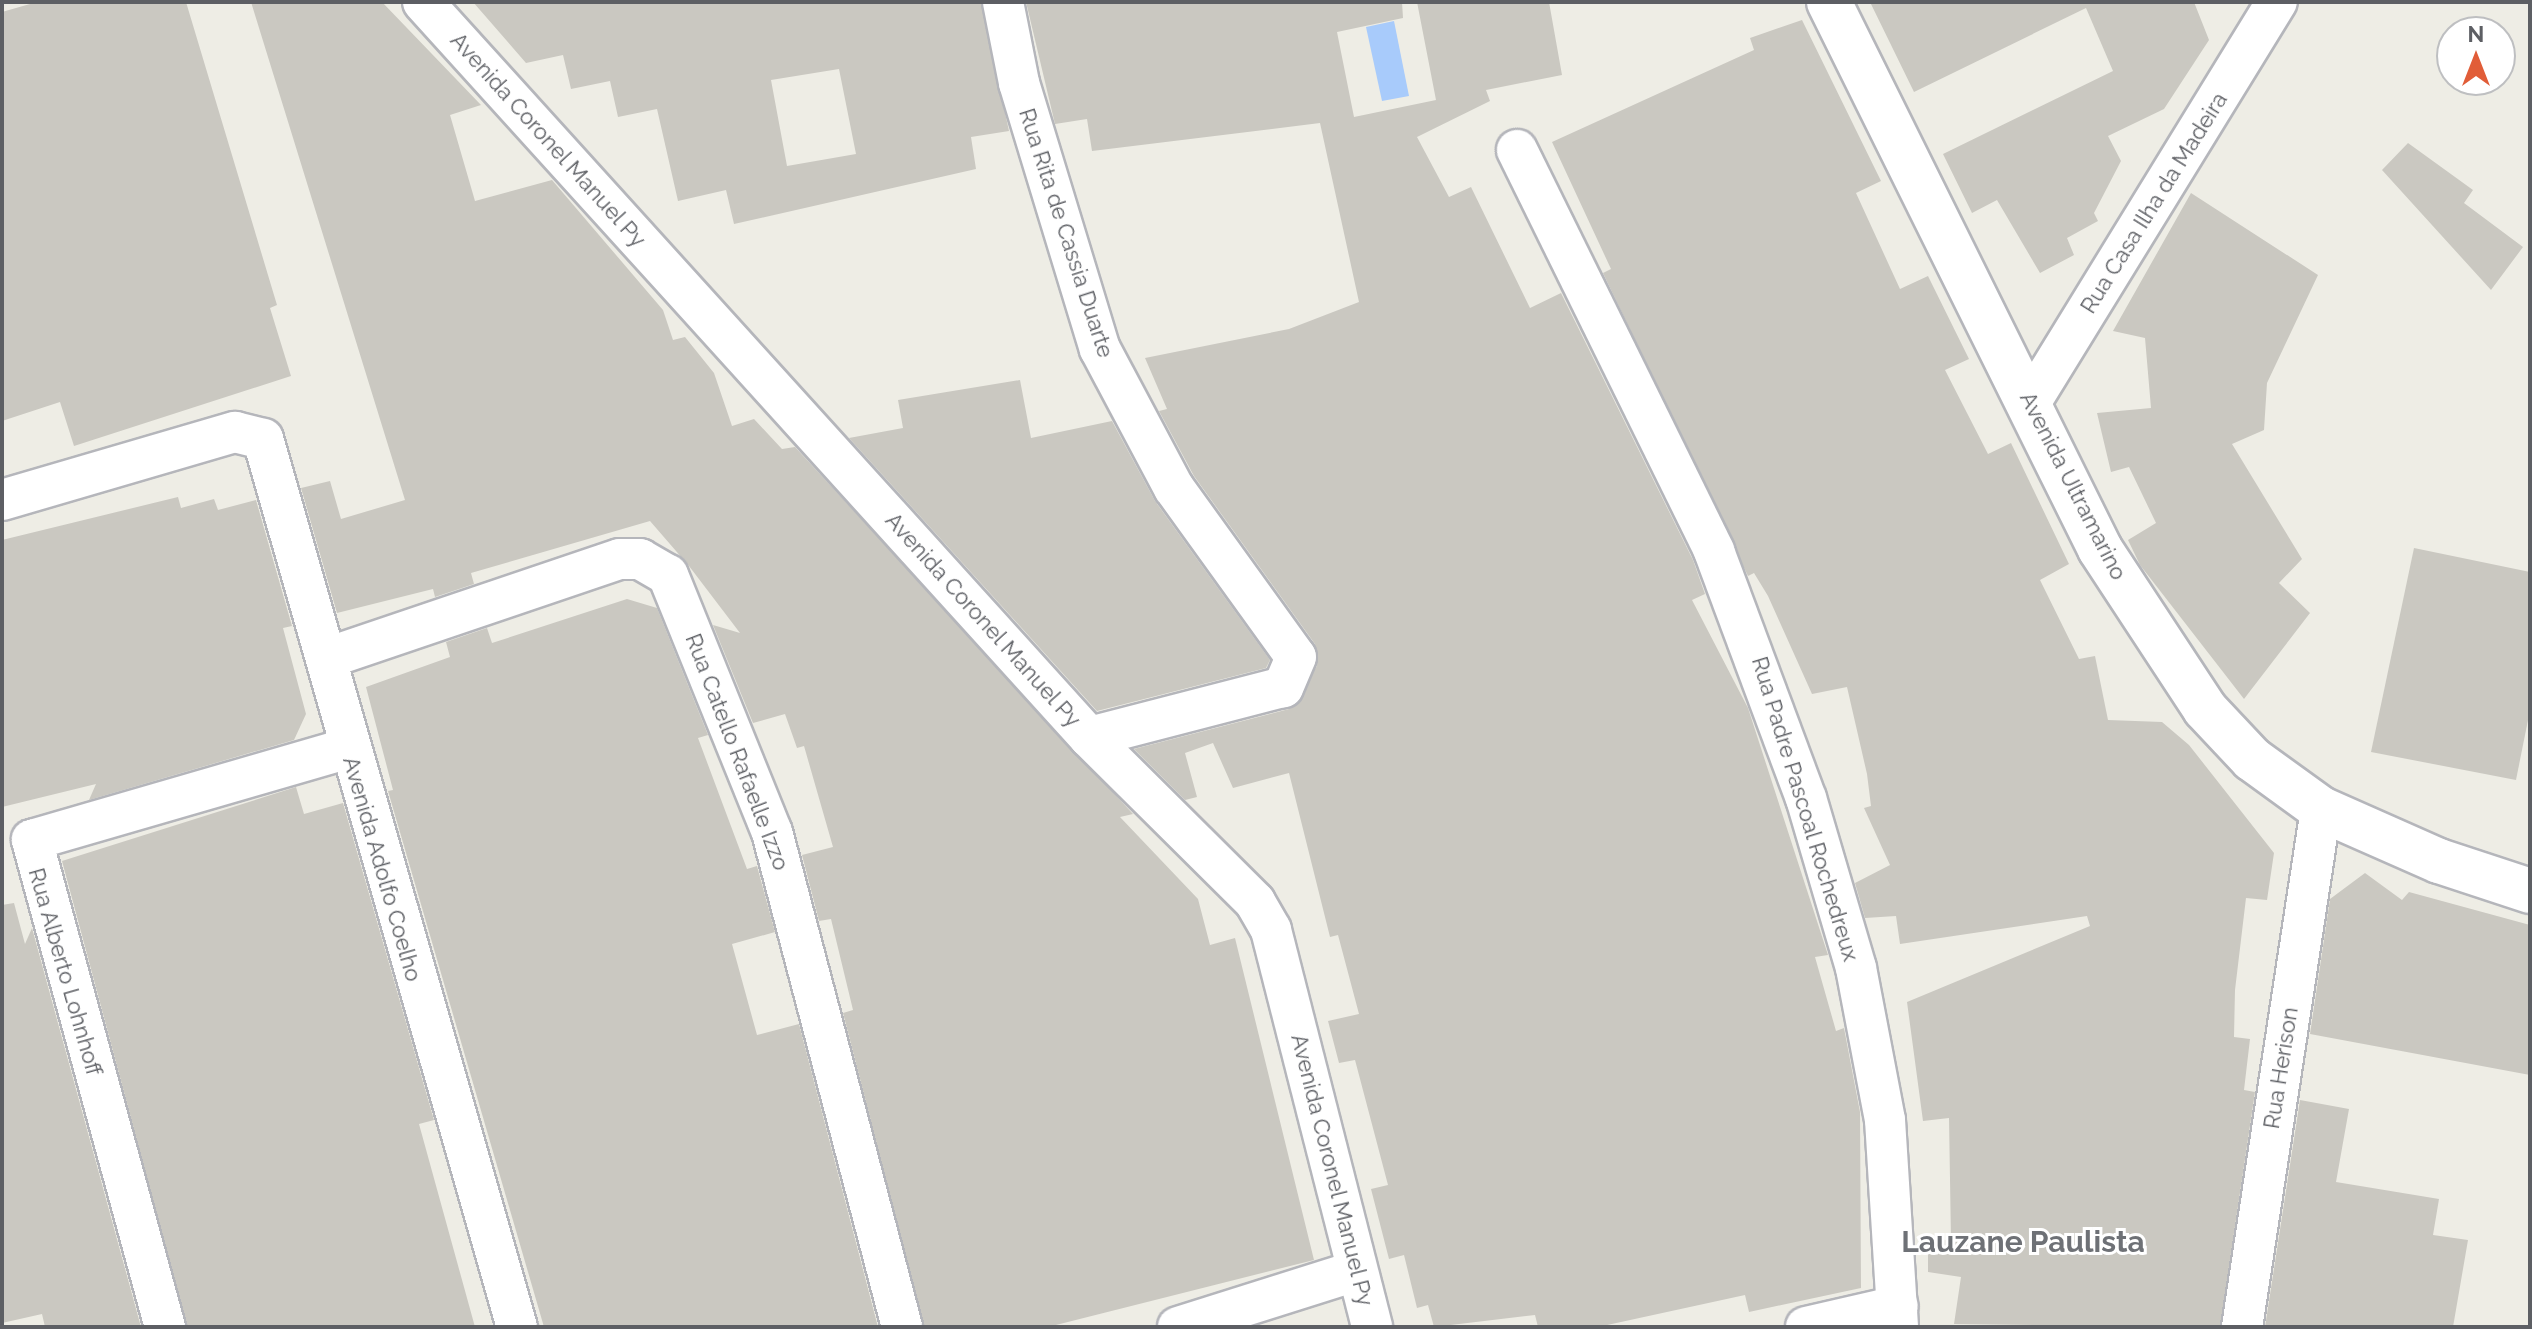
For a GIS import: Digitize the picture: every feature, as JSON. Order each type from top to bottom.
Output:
[{"type":"street","name":"Avenida Coronel Manuel Py","points":[[423,2],[1089,737],[1241,884],[1271,930],[1372,1327]]},
{"type":"street","name":"Rua Rita de Cassia Duarte","points":[[1003,2],[1019,83],[1100,349],[1174,488],[1296,657],[1283,687],[1089,737]]},
{"type":"street","name":"Avenida Ultramarino","points":[[1829,2],[2100,549],[2161,648],[2252,759],[2321,809],[2439,861],[2530,891]]},
{"type":"street","name":"Rua Casa Ilha da Madeira","points":[[2030,403],[2277,2]]},
{"type":"street","name":"Rua Padre Pascoal Rochedreux","points":[[1517,150],[1714,551],[1768,680],[1856,968],[1885,1120],[1898,1317]]},
{"type":"street","name":"Avenida Adolfo Coelho","points":[[2,500],[235,432],[253,432],[269,450],[327,658],[346,749],[517,1327]]},
{"type":"street","name":"Rua Catello Rafaelle Izzo","points":[[327,658],[620,559],[640,559],[668,575],[772,832],[902,1327]]},
{"type":"street","name":"Rua Alberto Lohnhoff","points":[[165,1327],[32,840],[346,749]]},
{"type":"street","name":"Rua Herison","points":[[2242,1327],[2321,809]]},
{"type":"street","points":[[1178,1327],[1356,1271]]},
{"type":"street","points":[[1806,1327],[1898,1317]]},
{"type":"water","points":[[1394,21],[1409,96],[1382,101],[1366,27]]},
{"type":"building","points":[[37,2],[186,2],[277,305],[270,308],[291,376],[74,446],[60,402],[2,421],[2,12]]},
{"type":"building","points":[[251,2],[382,2],[481,105],[450,115],[475,201],[552,180],[663,310],[673,340],[685,337],[714,373],[732,426],[754,419],[782,449],[795,447],[1133,814],[1120,817],[1198,899],[1210,945],[1235,938],[1314,1260],[1048,1327],[924,1327],[843,1013],[853,1010],[831,919],[819,921],[802,855],[833,847],[804,746],[797,748],[785,714],[753,723],[713,625],[740,633],[689,566],[650,521],[471,573],[474,584],[435,597],[433,589],[337,613],[301,488],[330,481],[341,519],[405,500]]},
{"type":"building","points":[[473,2],[981,2],[1009,131],[971,137],[976,169],[734,224],[726,190],[678,201],[657,109],[618,117],[610,81],[571,89],[563,55],[526,63]],"holes":[[[839,69],[856,154],[787,166],[771,80]]]},
{"type":"building","points":[[1026,2],[1402,2],[1403,18],[1337,32],[1354,117],[1436,100],[1417,2],[1549,2],[1562,75],[1486,90],[1490,101],[1417,137],[1449,197],[1471,187],[1530,308],[1561,293],[1693,560],[1705,594],[1692,600],[1748,708],[1828,955],[1815,957],[1836,1031],[1844,1028],[1860,1112],[1861,1288],[1749,1312],[1745,1295],[1598,1327],[1538,1327],[1535,1315],[1434,1327],[1428,1305],[1417,1308],[1404,1255],[1389,1259],[1371,1189],[1388,1185],[1355,1060],[1339,1063],[1328,1021],[1359,1014],[1338,935],[1330,937],[1289,773],[1233,788],[1213,743],[1185,753],[1197,797],[1185,800],[1134,749],[1289,709],[1317,666],[1315,644],[1194,476],[1159,411],[1167,409],[1145,358],[1289,329],[1359,302],[1320,123],[1092,151],[1087,119],[1055,124]]},
{"type":"building","points":[[1870,2],[2194,2],[2209,40],[2164,109],[2108,136],[2121,161],[2094,213],[2098,221],[2067,238],[2074,255],[2040,273],[1997,200],[1972,213],[1943,154],[2113,71],[2086,8],[1914,92]]},
{"type":"building","points":[[1802,20],[1881,181],[1856,193],[1900,289],[1928,276],[1969,359],[1945,370],[1988,454],[2011,443],[2069,564],[2040,580],[2079,659],[2095,656],[2108,720],[2162,722],[2189,745],[2274,853],[2267,900],[2246,898],[2235,990],[2234,1037],[2250,1039],[2244,1090],[2255,1092],[2220,1327],[1954,1324],[1961,1277],[1928,1272],[1928,1237],[1951,1241],[1949,1118],[1923,1121],[1907,1002],[2090,926],[2087,916],[1900,944],[1896,916],[1865,918],[1855,883],[1890,865],[1864,808],[1871,806],[1867,774],[1847,687],[1812,694],[1768,596],[1754,573],[1748,576],[1603,273],[1611,269],[1552,142],[1754,50],[1750,38]]},
{"type":"building","points":[[2408,143],[2473,190],[2464,203],[2523,247],[2491,290],[2382,170]]},
{"type":"building","points":[[2191,193],[2318,275],[2267,383],[2264,430],[2232,444],[2302,559],[2279,583],[2310,613],[2244,699],[2140,565],[2128,540],[2156,523],[2129,467],[2111,472],[2097,413],[2151,408],[2145,338],[2113,331]]},
{"type":"building","points":[[1020,380],[1031,438],[1112,421],[1155,501],[1270,660],[1266,668],[1097,711],[849,438],[903,428],[898,400]]},
{"type":"building","points":[[178,497],[181,508],[214,499],[218,510],[256,500],[292,626],[283,628],[306,714],[294,740],[89,800],[96,784],[2,807],[2,540]]},
{"type":"building","points":[[2414,548],[2530,572],[2530,710],[2516,780],[2371,752]]},
{"type":"building","points":[[627,599],[657,608],[708,735],[698,738],[747,869],[757,866],[775,932],[732,944],[757,1035],[799,1024],[878,1327],[544,1327],[388,791],[393,790],[366,687],[450,657],[446,642],[487,628],[492,643]]},
{"type":"building","points":[[296,787],[304,814],[343,803],[434,1120],[419,1124],[475,1327],[187,1327],[62,861]]},
{"type":"building","points":[[2365,873],[2402,900],[2409,892],[2530,925],[2530,1075],[2310,1034],[2330,899]]},
{"type":"building","points":[[14,903],[25,944],[32,928],[141,1327],[45,1327],[42,1314],[2,1323],[2,905]]},
{"type":"building","points":[[2300,1100],[2349,1109],[2336,1182],[2439,1199],[2433,1235],[2468,1240],[2453,1327],[2265,1327]]},
{"type":"district","name":"Lauzane Paulista","points":[[2023,1242]]}]
